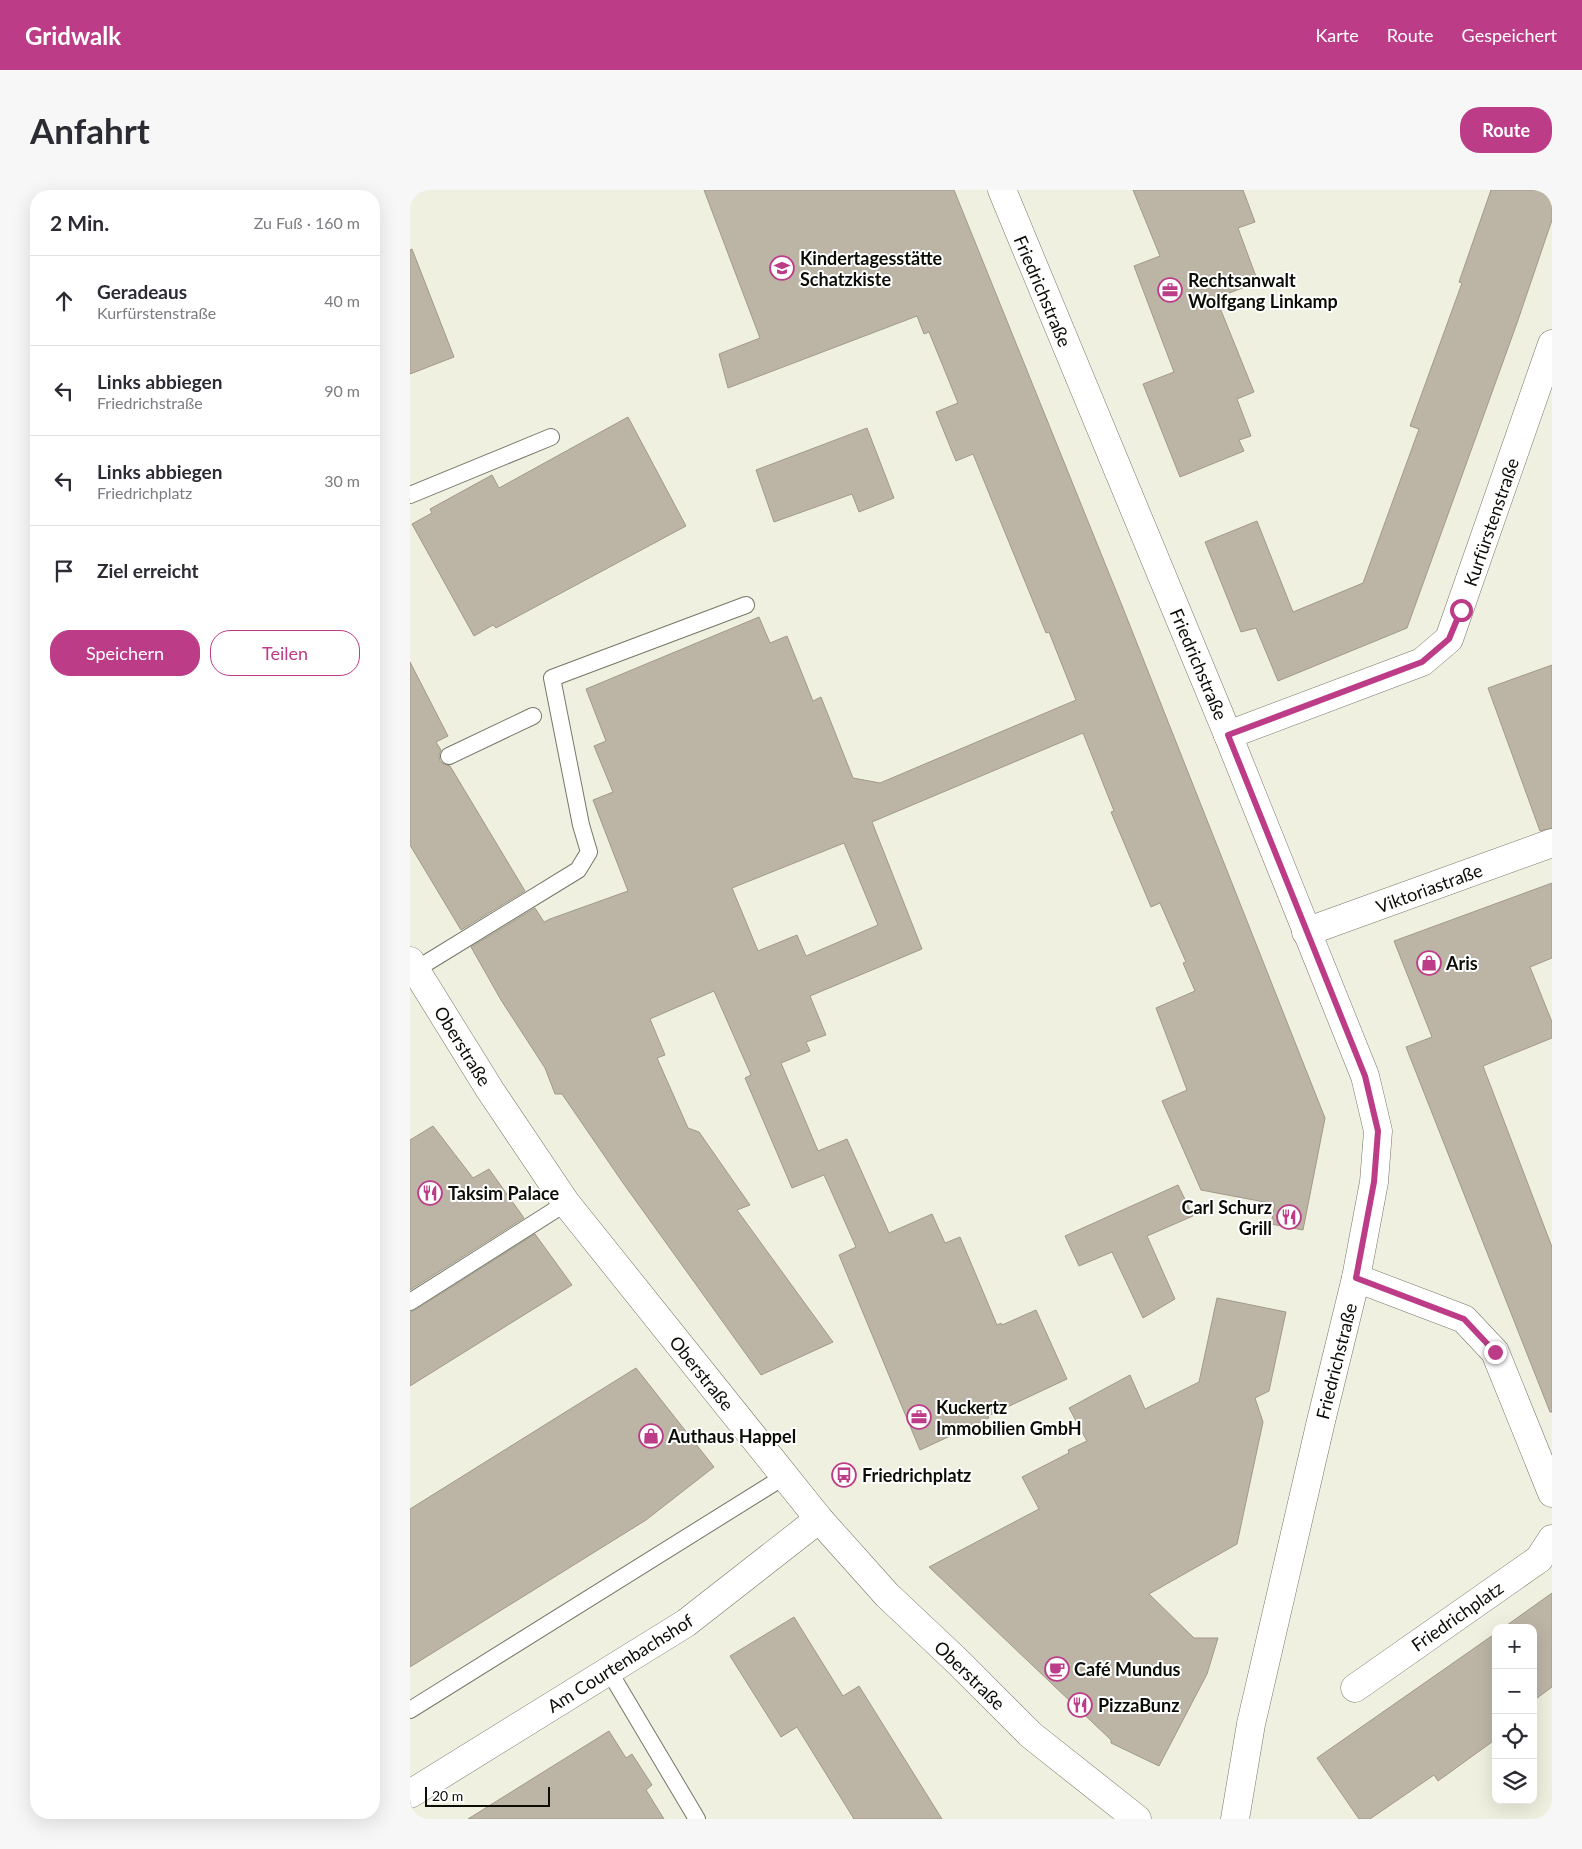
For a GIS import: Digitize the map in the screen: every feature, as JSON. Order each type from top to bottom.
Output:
[{"type":"main road","name":"Friedrichstraße","points":[[1002,190],[1228,735],[1365,1076],[1378,1131],[1374,1182],[1356,1278],[1321,1421],[1252,1724],[1235,1819]]},
{"type":"main road","name":"Kurfürstenstraße","points":[[1228,735],[1422,662],[1449,639],[1552,344]]},
{"type":"main road","name":"Viktoriastraße","points":[[1306,932],[1552,843]]},
{"type":"main road","name":"Oberstraße","points":[[413,965],[490,1090],[566,1203],[819,1519],[887,1595],[1031,1735],[1137,1819]]},
{"type":"main road","points":[[1356,1278],[1464,1319],[1495,1352],[1552,1493]]},
{"type":"main road","name":"Am Courtenbachshof","points":[[410,1794],[686,1623],[819,1519]]},
{"type":"main road","name":"Friedrichplatz","points":[[1355,1688],[1539,1559],[1552,1539]]},
{"type":"lane","points":[[410,495],[551,437]]},
{"type":"lane","points":[[413,965],[578,870],[589,852],[581,825],[552,678],[746,605]]},
{"type":"lane","points":[[449,756],[533,716]]},
{"type":"lane","points":[[410,1302],[566,1203]]},
{"type":"lane","points":[[410,1710],[784,1476]]},
{"type":"lane","points":[[609,1671],[697,1819]]},
{"type":"building","points":[[704,190],[954,190],[1121,603],[1325,1118],[1303,1230],[1271,1224],[1275,1204],[1201,1190],[1162,1101],[1187,1090],[1156,1008],[1195,991],[1183,963],[1186,962],[1160,903],[1151,907],[1111,812],[1114,811],[1083,733],[872,822],[922,949],[810,996],[826,1035],[806,1042],[810,1051],[781,1063],[818,1151],[847,1139],[889,1233],[932,1214],[945,1243],[960,1237],[997,1325],[1001,1323],[1002,1325],[1036,1310],[1067,1379],[920,1450],[839,1255],[856,1247],[824,1175],[792,1188],[745,1078],[751,1075],[714,991],[650,1019],[665,1055],[657,1058],[688,1128],[699,1132],[750,1205],[737,1210],[833,1342],[761,1375],[623,1183],[562,1094],[555,1094],[545,1068],[501,1000],[471,947],[535,908],[544,922],[628,891],[593,800],[613,792],[594,746],[606,741],[586,689],[759,617],[770,643],[787,636],[813,701],[821,697],[853,778],[880,783],[1076,700],[1049,632],[1046,633],[973,454],[956,461],[936,412],[958,403],[929,332],[924,334],[917,316],[728,388],[719,354],[760,338]],"holes":[[[844,843],[878,925],[806,956],[797,935],[758,951],[732,888]]]},
{"type":"building","points":[[1133,190],[1243,190],[1255,222],[1238,228],[1258,282],[1216,298],[1254,392],[1237,399],[1251,436],[1239,440],[1244,451],[1180,477],[1143,384],[1174,372],[1134,266],[1160,256]]},
{"type":"building","points":[[1491,190],[1552,190],[1552,220],[1517,323],[1407,628],[1278,681],[1256,628],[1241,632],[1205,542],[1257,521],[1293,612],[1363,583],[1419,429],[1410,426],[1462,283],[1459,282]]},
{"type":"building","points":[[412,249],[454,357],[410,374],[410,250]]},
{"type":"building","points":[[628,417],[686,526],[496,628],[493,625],[474,636],[412,524],[432,513],[430,509],[492,475],[499,488]]},
{"type":"building","points":[[867,428],[894,498],[859,512],[852,494],[774,522],[756,470]]},
{"type":"building","points":[[410,662],[448,736],[436,742],[441,750],[439,755],[440,761],[450,766],[525,891],[461,930],[410,845]]},
{"type":"building","points":[[1552,665],[1552,828],[1540,831],[1488,688]]},
{"type":"building","points":[[1552,883],[1552,958],[1530,967],[1552,1022],[1552,1038],[1483,1066],[1552,1247],[1552,1412],[1550,1412],[1406,1047],[1432,1037],[1394,941]]},
{"type":"building","points":[[433,1126],[473,1178],[489,1169],[524,1218],[410,1290],[410,1140]]},
{"type":"building","points":[[1178,1185],[1193,1216],[1147,1236],[1175,1299],[1143,1318],[1112,1252],[1079,1266],[1065,1236]]},
{"type":"building","points":[[535,1234],[572,1285],[410,1386],[410,1312]]},
{"type":"building","points":[[1217,1298],[1286,1312],[1269,1391],[1255,1398],[1263,1422],[1237,1544],[1149,1594],[1194,1638],[1218,1638],[1207,1674],[1159,1766],[1111,1743],[1111,1740],[929,1567],[1039,1509],[1022,1477],[1069,1453],[1068,1450],[1087,1441],[1069,1408],[1130,1375],[1145,1409],[1199,1382]]},
{"type":"building","points":[[636,1368],[714,1467],[646,1520],[410,1667],[410,1509]]},
{"type":"building","points":[[1552,1593],[1552,1687],[1537,1698],[1537,1624],[1509,1624]]},
{"type":"building","points":[[794,1617],[843,1696],[859,1686],[942,1819],[854,1819],[797,1727],[781,1737],[730,1656]]},
{"type":"building","points":[[1492,1636],[1492,1742],[1438,1781],[1434,1775],[1370,1819],[1359,1819],[1317,1758]]},
{"type":"building","points":[[609,1731],[626,1758],[632,1754],[652,1785],[646,1790],[664,1819],[468,1819]]},
{"type":"place","name":"Kindertagesstätte Schatzkiste","points":[[782,268]]},
{"type":"place","name":"Rechtsanwalt Wolfgang Linkamp","points":[[1170,290]]},
{"type":"place","name":"Aris","points":[[1429,963]]},
{"type":"place","name":"Taksim Palace","points":[[430,1193]]},
{"type":"place","name":"Carl Schurz Grill","points":[[1289,1217]]},
{"type":"place","name":"Kuckertz Immobilien GmbH","points":[[919,1417]]},
{"type":"place","name":"Authaus Happel","points":[[651,1436]]},
{"type":"place","name":"Friedrichplatz","points":[[844,1475]]},
{"type":"place","name":"Café Mundus","points":[[1057,1669]]},
{"type":"place","name":"PizzaBunz","points":[[1080,1705]]},
{"type":"route","points":[[1461,610],[1449,639],[1422,662],[1228,735],[1365,1076],[1378,1131],[1374,1182],[1356,1278],[1464,1319],[1495,1352]]}]
